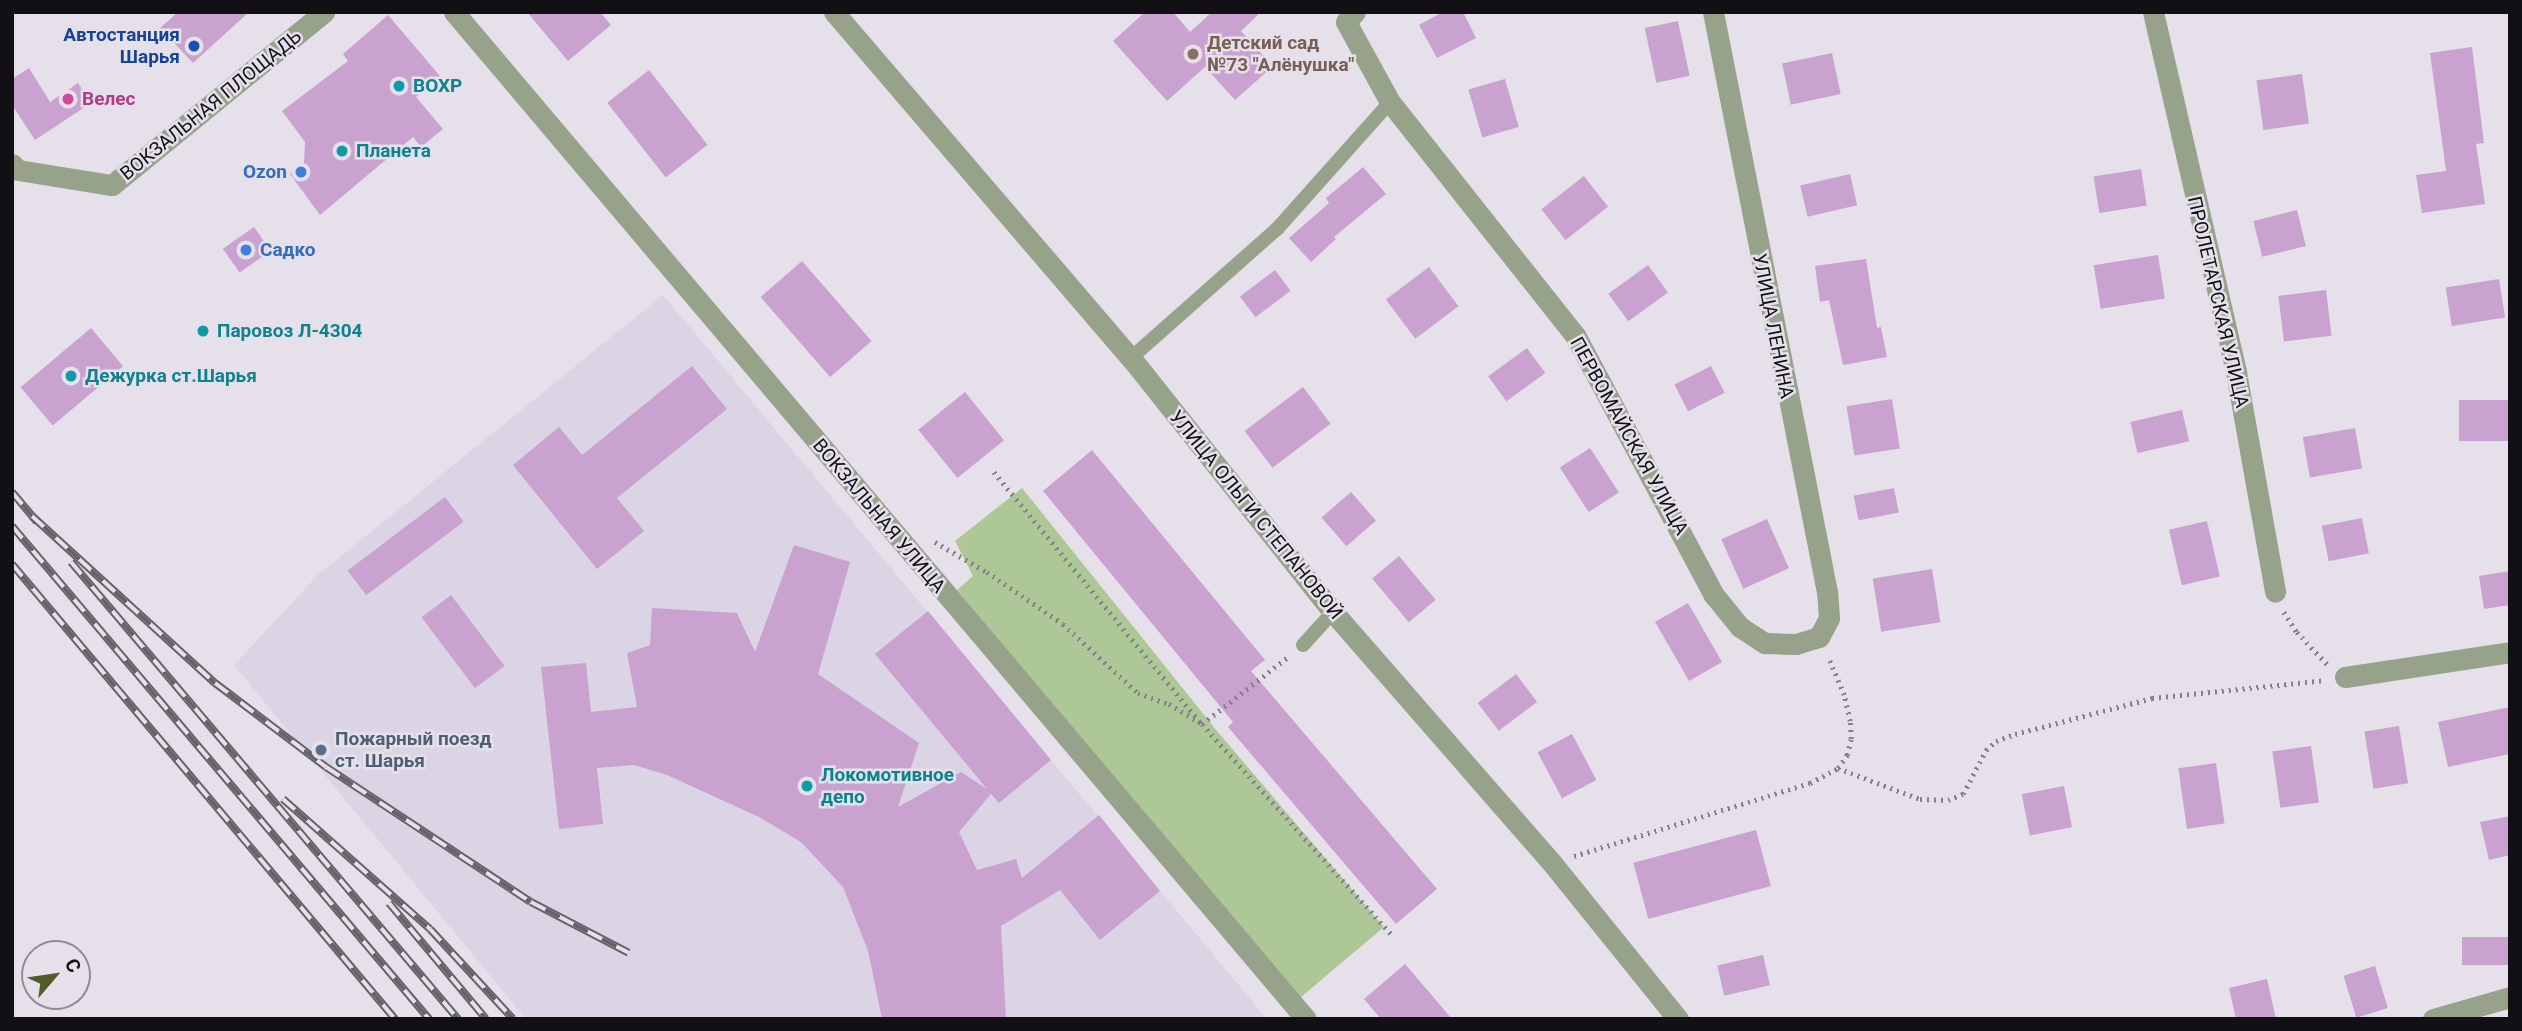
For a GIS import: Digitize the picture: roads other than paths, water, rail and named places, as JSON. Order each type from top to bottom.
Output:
[{"type":"street","name":"ВОКЗАЛЬНАЯ ПЛОЩАДЬ","points":[[12,164],[18,170],[112,185],[324,12]]},
{"type":"street","name":"ВОКЗАЛЬНАЯ УЛИЦА","points":[[454,12],[1306,1019]]},
{"type":"street","name":"УЛИЦА ОЛЬГИ СТЕПАНОВОЙ","points":[[834,12],[1131,358],[1333,612],[1552,863],[1678,1019]]},
{"type":"street","name":"ПЕРВОМАЙСКАЯ УЛИЦА","points":[[1355,12],[1346,22],[1390,102],[1575,335],[1714,595],[1740,626],[1765,643],[1796,645],[1819,637]]},
{"type":"street","name":"УЛИЦА ЛЕНИНА","points":[[1713,12],[1827,592],[1829,618],[1819,637]]},
{"type":"street","name":"ПРОЛЕТАРСКАЯ УЛИЦА","points":[[2154,12],[2236,372],[2275,592]]},
{"type":"street","points":[[2345,677],[2510,652]]},
{"type":"street","points":[[2433,1019],[2510,997]]},
{"type":"lane","points":[[1131,358],[1277,229],[1390,102]]},
{"type":"lane","points":[[1303,645],[1333,612]]},
{"type":"railway","points":[[12,492],[37,522]]},
{"type":"railway","points":[[32,516],[215,683],[326,767],[531,902],[629,953]]},
{"type":"railway","points":[[12,526],[429,1019]]},
{"type":"railway","points":[[71,562],[458,1019]]},
{"type":"railway","points":[[12,564],[395,1019]]},
{"type":"railway","points":[[283,799],[430,929],[513,1019]]},
{"type":"railway","points":[[389,903],[486,1019]]},
{"type":"place","name":"Автостанция Шарья","points":[[194,46]]},
{"type":"place","name":"Детский сад №73 \"Алёнушка\"","points":[[1193,54]]},
{"type":"place","name":"ВОХР","points":[[399,86]]},
{"type":"place","name":"Велес","points":[[68,99]]},
{"type":"place","name":"Планета","points":[[342,151]]},
{"type":"place","name":"Ozon","points":[[301,172]]},
{"type":"place","name":"Садко","points":[[246,250]]},
{"type":"place","name":"Паровоз Л-4304","points":[[203,331]]},
{"type":"place","name":"Дежурка ст.Шарья","points":[[71,376]]},
{"type":"place","name":"Пожарный поезд ст. Шарья","points":[[321,750]]},
{"type":"place","name":"Локомотивное депо","points":[[807,786]]}]
